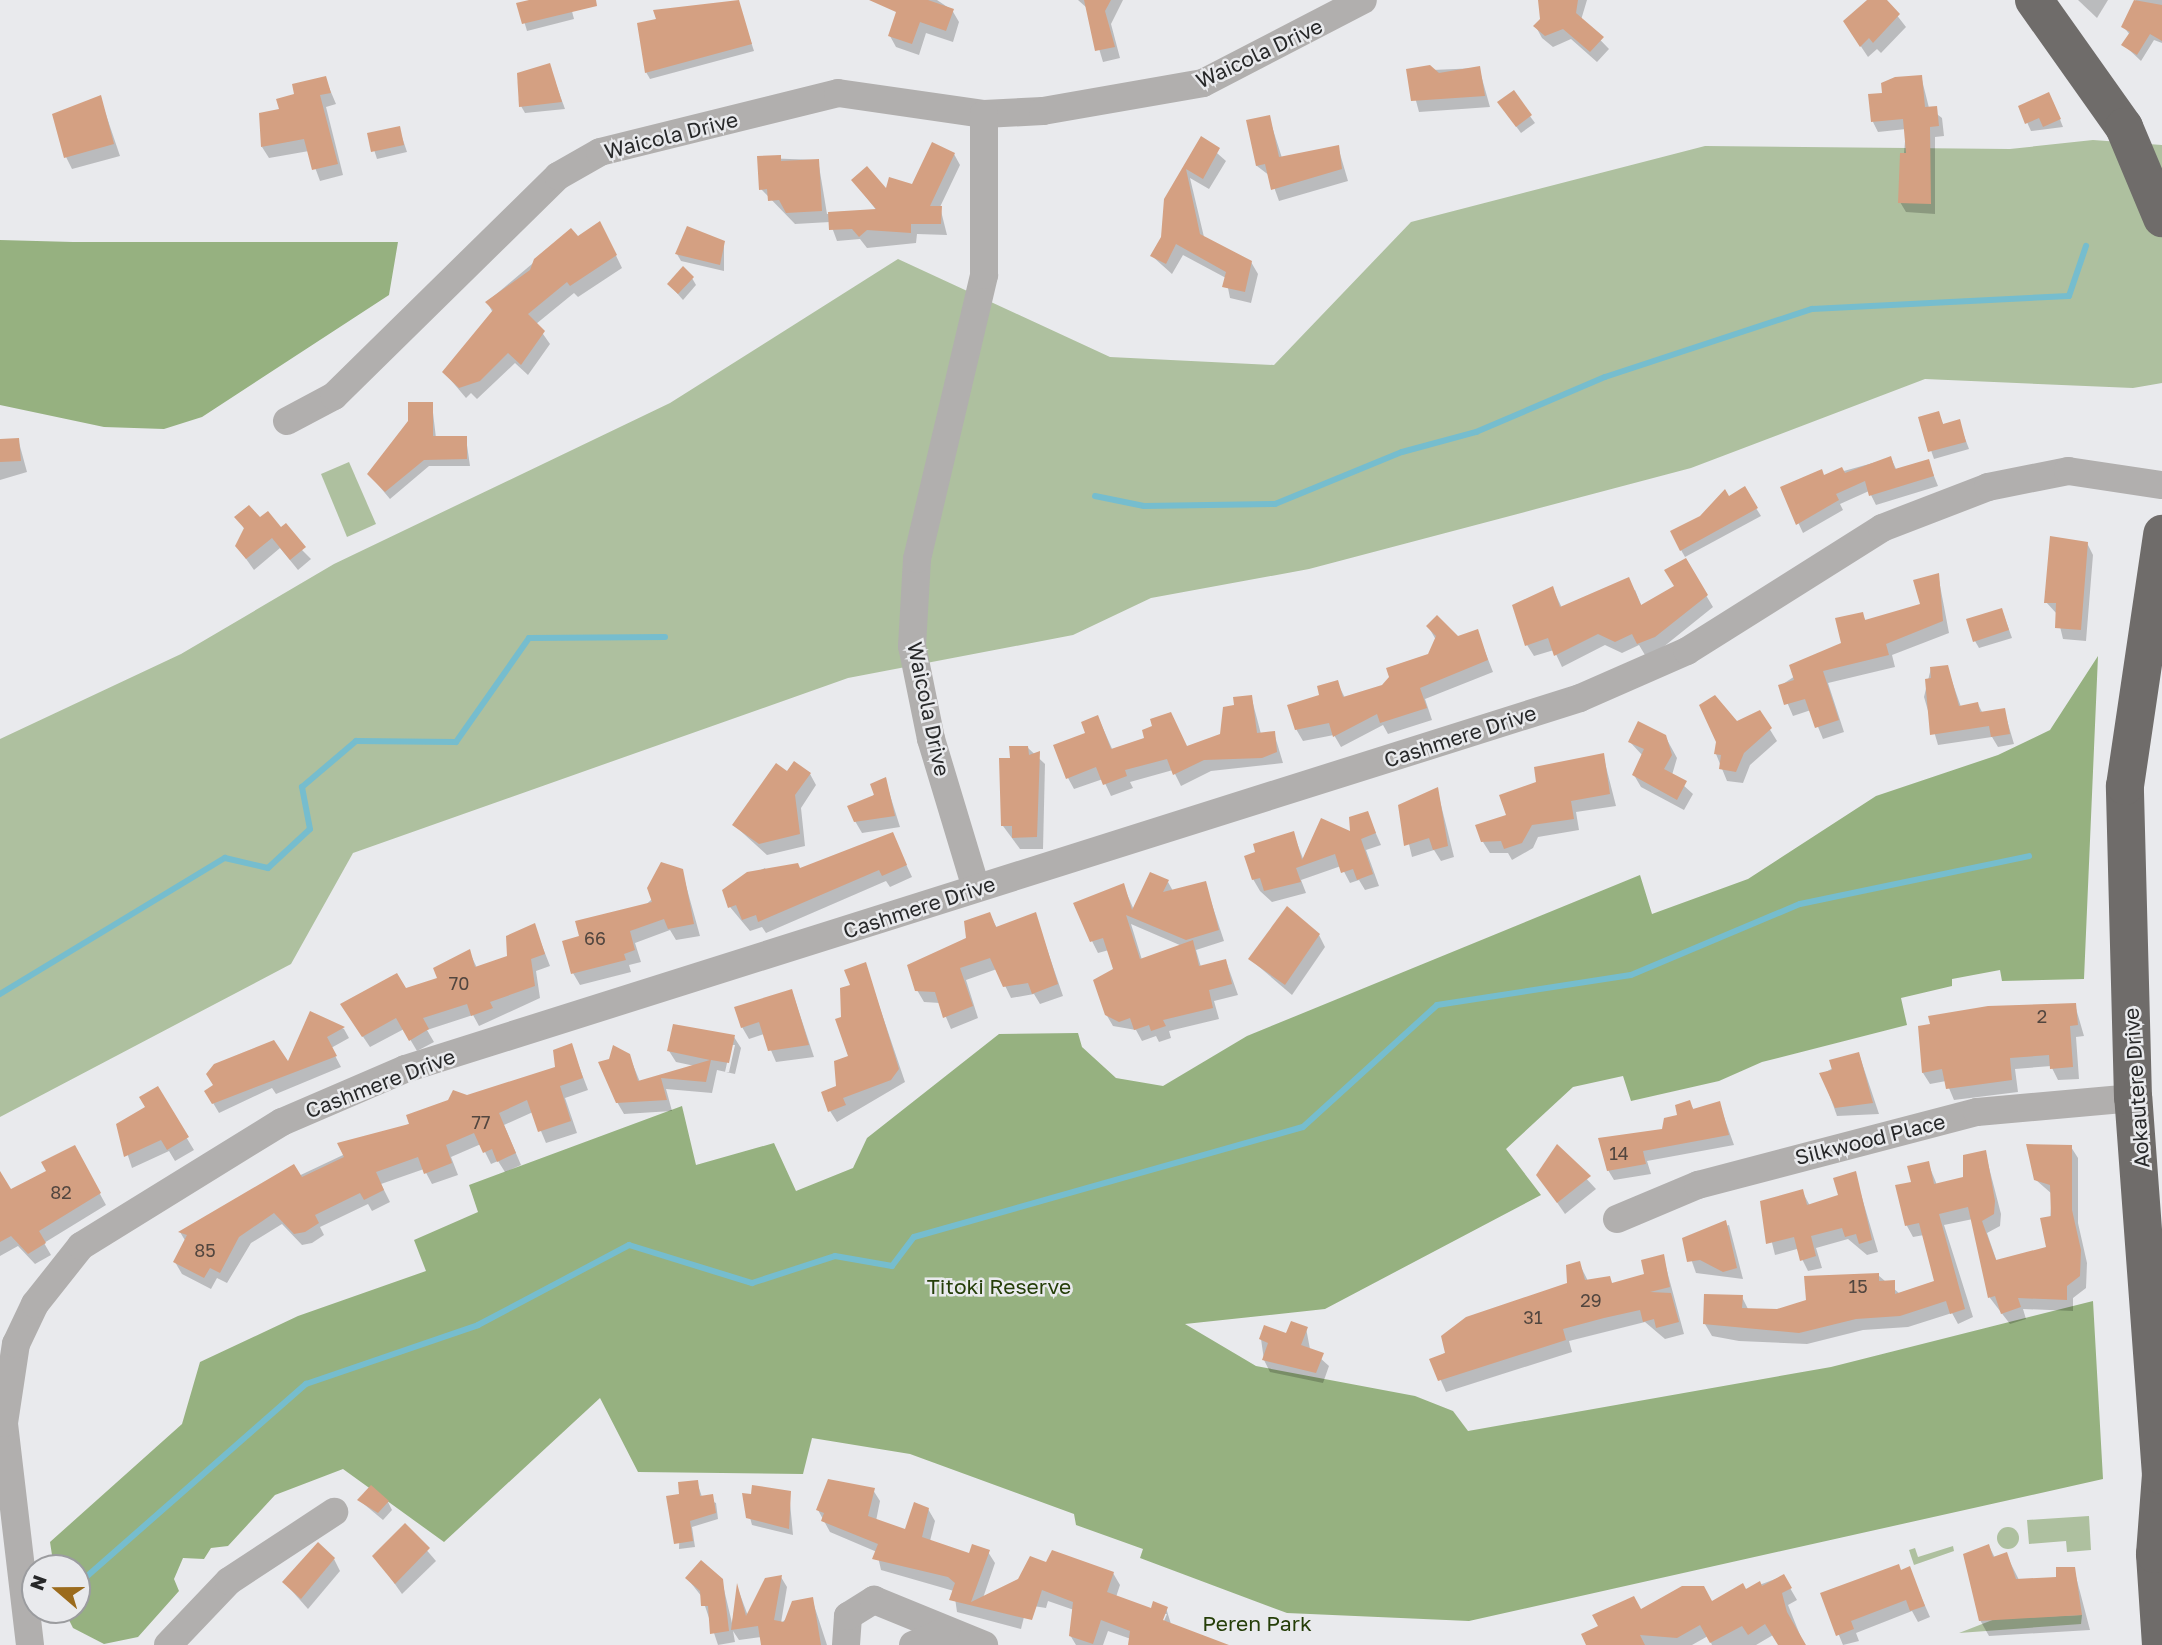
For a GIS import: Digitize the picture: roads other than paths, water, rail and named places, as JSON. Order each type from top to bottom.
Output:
[{"type":"highway","points":[[2034,0],[2124,127],[2162,218]]},
{"type":"highway","name":"Aokautere Drive","points":[[2161,1645],[2159,1386],[2133,1098],[2125,786],[2162,534]]},
{"type":"street","name":"Waicola Drive","points":[[287,421],[334,396],[558,176],[600,152],[838,93],[984,114],[1044,111],[1203,83],[1363,0]]},
{"type":"street","name":"Waicola Drive","points":[[976,888],[931,740],[912,646],[916,559],[984,275],[984,114]]},
{"type":"street","name":"Cashmere Drive","points":[[30,1645],[4,1423],[8,1342],[81,1246],[282,1122],[405,1069],[1633,677],[1715,635],[1832,555],[1934,505],[2014,479],[2068,471],[2162,485]]},
{"type":"street","name":"Silkwood Place","points":[[1617,1219],[1698,1185],[1977,1112],[2133,1098]]},
{"type":"street","points":[[169,1645],[229,1581],[334,1512]]},
{"type":"street","points":[[846,1645],[848,1616],[874,1600],[984,1645]]},
{"type":"street","points":[[913,1645],[946,1631]]},
{"type":"waterway","points":[[1095,496],[1144,506],[1275,504],[1402,452],[1476,432],[1605,377],[1812,309],[2069,296],[2086,246]]},
{"type":"waterway","points":[[0,994],[225,858],[268,868],[310,829],[302,787],[356,741],[456,742],[529,638],[665,637]]},
{"type":"waterway","points":[[91,1573],[306,1384],[478,1325],[629,1245],[752,1283],[835,1256],[892,1266],[914,1237],[1303,1127],[1437,1005],[1631,975],[1800,904],[2029,856]]},
{"type":"park label","name":"Titoki Reserve","points":[[999,1286]]},
{"type":"park label","name":"Peren Park","points":[[1257,1623]]}]
